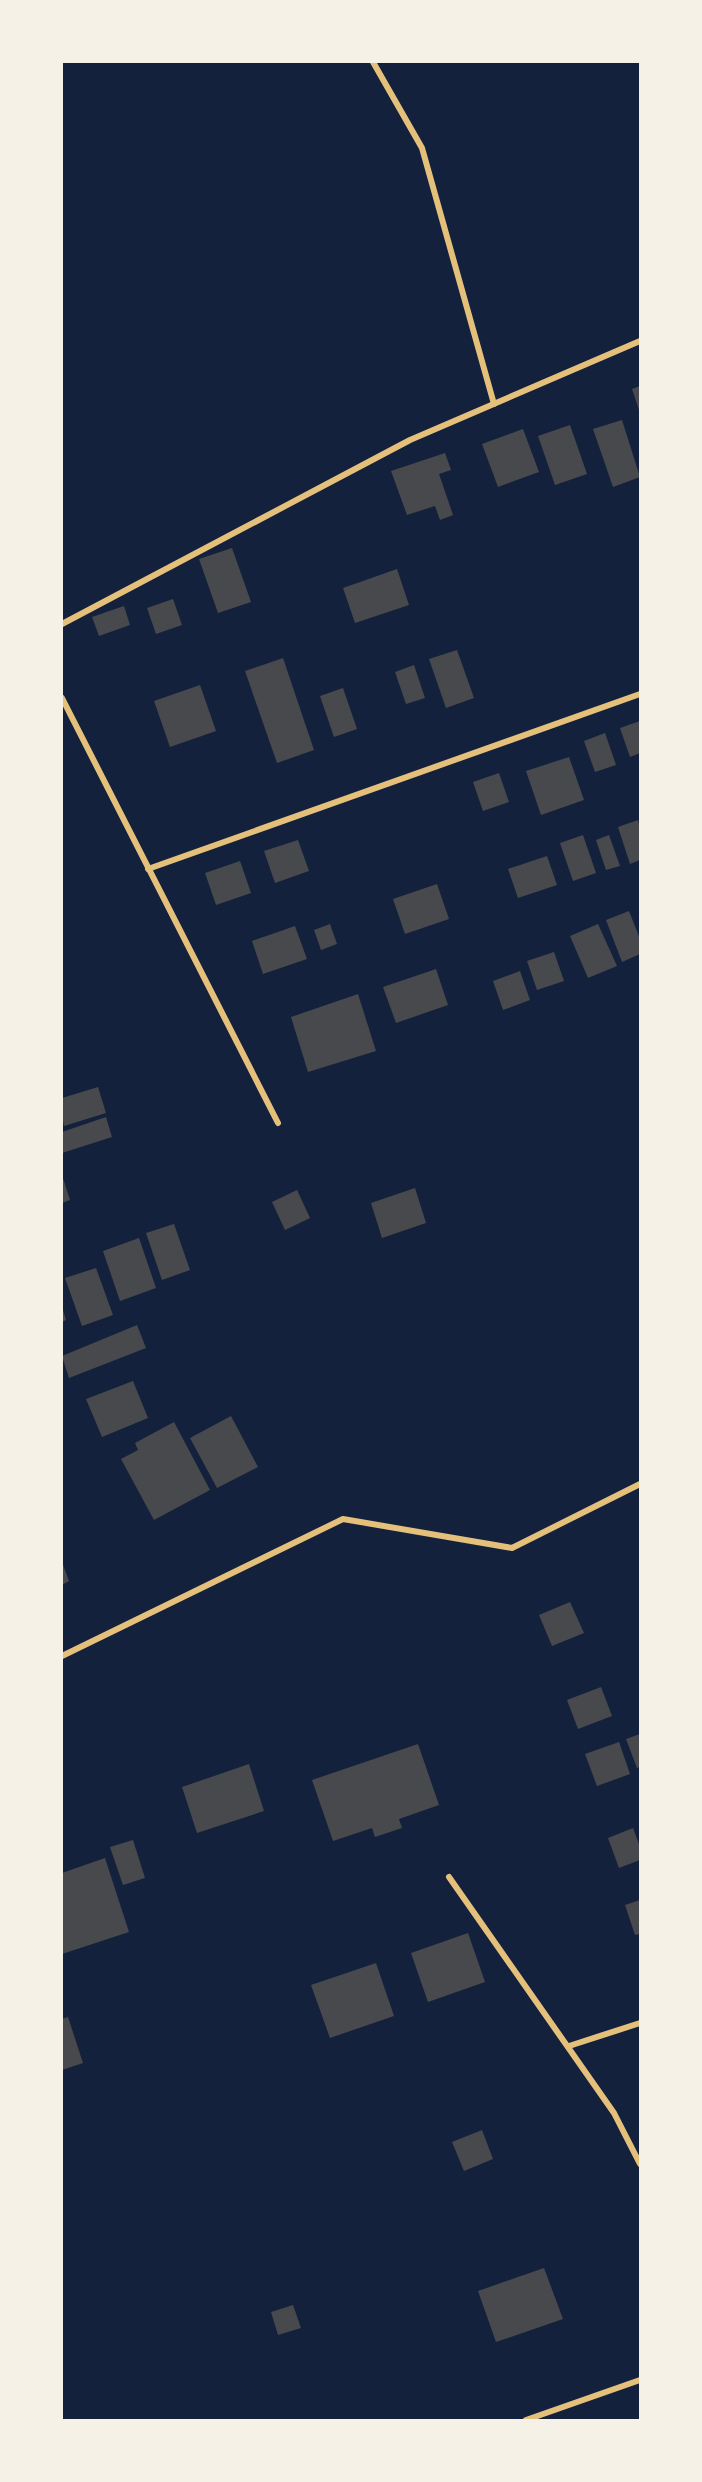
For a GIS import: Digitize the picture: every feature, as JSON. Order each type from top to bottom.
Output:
[{"type":"street","points":[[373,62],[422,148],[494,404]]},
{"type":"street","points":[[62,624],[410,440],[640,340]]},
{"type":"street","points":[[148,869],[640,694]]},
{"type":"street","points":[[62,698],[278,1123]]},
{"type":"street","points":[[62,1656],[343,1519],[512,1548],[640,1484]]},
{"type":"street","points":[[448,1877],[614,2113],[640,2164]]},
{"type":"street","points":[[569,2046],[640,2024]]},
{"type":"street","points":[[526,2421],[640,2380]]},
{"type":"building","points":[[640,386],[640,413],[632,389]]},
{"type":"building","points":[[622,420],[640,477],[613,487],[593,429]]},
{"type":"building","points":[[570,425],[587,474],[555,485],[538,436]]},
{"type":"building","points":[[523,429],[539,472],[498,487],[482,444]]},
{"type":"building","points":[[445,453],[451,470],[439,474],[453,515],[440,520],[435,506],[407,515],[391,471]]},
{"type":"building","points":[[232,548],[251,602],[218,613],[199,559]]},
{"type":"building","points":[[397,569],[409,605],[355,623],[343,588]]},
{"type":"building","points":[[173,599],[182,625],[156,634],[147,608]]},
{"type":"building","points":[[124,606],[130,625],[99,636],[92,617]]},
{"type":"building","points":[[457,650],[474,698],[446,708],[429,659]]},
{"type":"building","points":[[283,658],[314,750],[277,763],[245,671]]},
{"type":"building","points":[[414,665],[425,698],[406,704],[395,672]]},
{"type":"building","points":[[200,685],[216,731],[170,747],[154,701]]},
{"type":"building","points":[[343,688],[357,729],[334,737],[320,696]]},
{"type":"building","points":[[640,721],[640,753],[630,757],[620,728]]},
{"type":"building","points":[[605,733],[616,765],[595,772],[584,741]]},
{"type":"building","points":[[569,757],[584,800],[541,815],[526,771]]},
{"type":"building","points":[[499,773],[509,802],[483,811],[473,782]]},
{"type":"building","points":[[638,820],[640,860],[630,864],[618,827]]},
{"type":"building","points":[[583,835],[596,873],[573,881],[560,843]]},
{"type":"building","points":[[609,835],[620,866],[606,870],[596,840]]},
{"type":"building","points":[[298,840],[309,871],[275,883],[264,851]]},
{"type":"building","points":[[547,856],[557,885],[518,898],[508,869]]},
{"type":"building","points":[[240,861],[251,893],[216,905],[205,873]]},
{"type":"building","points":[[437,884],[449,919],[405,934],[393,899]]},
{"type":"building","points":[[629,911],[640,939],[640,954],[622,962],[606,920]]},
{"type":"building","points":[[330,924],[337,944],[321,950],[314,930]]},
{"type":"building","points":[[598,924],[617,966],[588,978],[570,936]]},
{"type":"building","points":[[295,926],[307,959],[263,974],[252,941]]},
{"type":"building","points":[[554,952],[564,981],[537,990],[527,961]]},
{"type":"building","points":[[436,969],[448,1005],[396,1023],[383,987]]},
{"type":"building","points":[[520,971],[530,1000],[503,1010],[493,981]]},
{"type":"building","points":[[358,994],[376,1051],[308,1072],[291,1017]]},
{"type":"building","points":[[98,1087],[106,1113],[64,1126],[62,1098]]},
{"type":"building","points":[[106,1117],[112,1137],[62,1153],[62,1132]]},
{"type":"building","points":[[62,1175],[70,1200],[62,1203]]},
{"type":"building","points":[[415,1188],[426,1223],[382,1238],[371,1203]]},
{"type":"building","points":[[297,1190],[310,1218],[285,1230],[272,1202]]},
{"type":"building","points":[[174,1224],[190,1270],[162,1280],[146,1233]]},
{"type":"building","points":[[139,1238],[156,1288],[120,1301],[103,1251]]},
{"type":"building","points":[[96,1268],[113,1315],[82,1326],[65,1278]]},
{"type":"building","points":[[62,1307],[66,1320],[62,1322]]},
{"type":"building","points":[[137,1325],[146,1348],[69,1378],[62,1356]]},
{"type":"building","points":[[133,1381],[148,1418],[102,1437],[86,1399]]},
{"type":"building","points":[[231,1416],[258,1467],[217,1488],[190,1438]]},
{"type":"building","points":[[174,1422],[210,1490],[154,1520],[121,1459],[138,1450],[135,1443]]},
{"type":"building","points":[[62,1562],[69,1581],[62,1585]]},
{"type":"building","points":[[570,1602],[584,1633],[552,1646],[539,1615]]},
{"type":"building","points":[[601,1687],[612,1716],[578,1729],[567,1700]]},
{"type":"building","points":[[640,1734],[640,1767],[637,1768],[626,1739]]},
{"type":"building","points":[[619,1742],[630,1774],[597,1786],[585,1754]]},
{"type":"building","points":[[418,1744],[439,1805],[399,1819],[402,1828],[375,1837],[372,1828],[333,1841],[312,1780]]},
{"type":"building","points":[[249,1764],[264,1811],[197,1833],[182,1787]]},
{"type":"building","points":[[633,1828],[640,1847],[640,1860],[619,1868],[608,1838]]},
{"type":"building","points":[[133,1840],[145,1878],[123,1885],[110,1847]]},
{"type":"building","points":[[105,1858],[129,1932],[62,1954],[62,1873]]},
{"type":"building","points":[[640,1900],[640,1934],[635,1935],[625,1905]]},
{"type":"building","points":[[468,1933],[485,1982],[428,2002],[411,1953]]},
{"type":"building","points":[[376,1963],[394,2016],[330,2038],[311,1985]]},
{"type":"building","points":[[68,2017],[83,2063],[62,2070],[62,2019]]},
{"type":"building","points":[[482,2130],[493,2159],[464,2171],[452,2142]]},
{"type":"building","points":[[544,2268],[563,2319],[496,2342],[478,2291]]},
{"type":"building","points":[[293,2305],[301,2328],[278,2335],[271,2312]]}]
